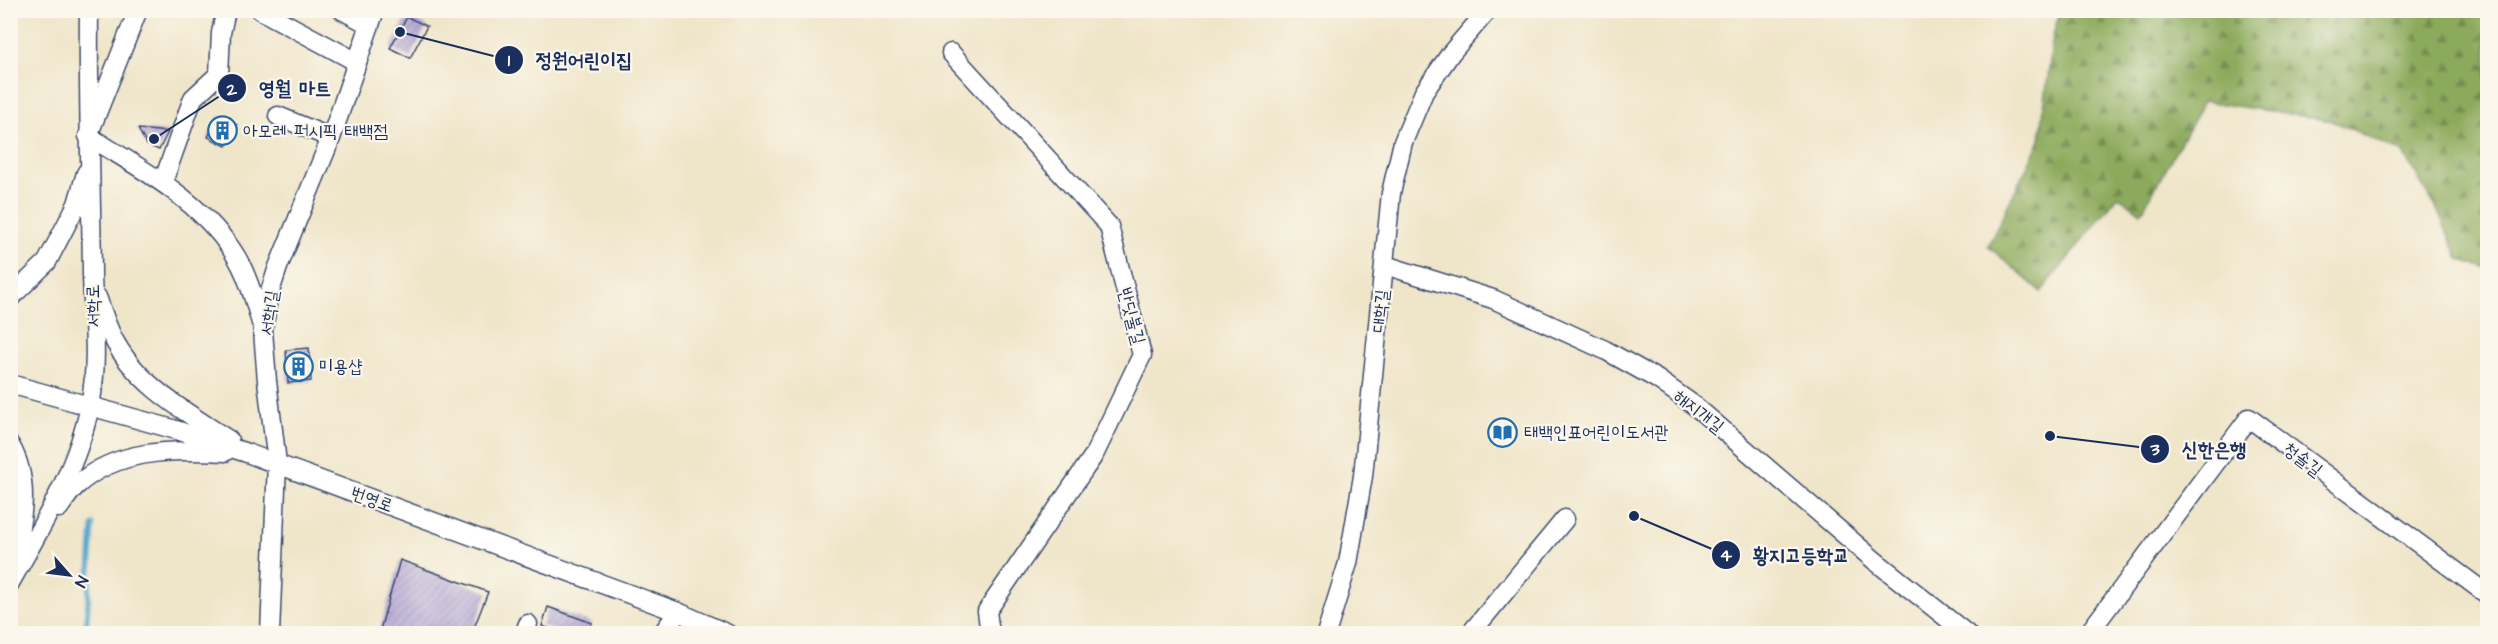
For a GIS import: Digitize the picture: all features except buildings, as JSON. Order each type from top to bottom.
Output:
[{"type":"street","name":"서학로","points":[[10,583],[35,540],[73,460],[90,406],[94,371],[88,136],[88,10]]},
{"type":"street","points":[[138,10],[88,136],[162,182],[200,211],[233,251],[252,291],[263,331]]},
{"type":"street","points":[[162,182],[193,98],[219,74],[221,33],[226,10]]},
{"type":"street","points":[[260,10],[357,62]]},
{"type":"street","points":[[342,10],[373,18]]},
{"type":"street","name":"대학길","points":[[1326,633],[1348,563],[1363,476],[1391,193],[1402,142],[1424,92],[1451,53],[1488,10]]},
{"type":"street","name":"서학1길","points":[[270,633],[277,464],[263,331],[268,298],[278,267],[332,138],[373,18]]},
{"type":"street","name":"반딧불길","points":[[951,52],[1109,226],[1143,355],[1094,455],[987,611],[990,633]]},
{"type":"street","points":[[278,116],[332,138]]},
{"type":"street","points":[[10,298],[47,262],[77,204],[89,160]]},
{"type":"street","name":"해지개길","points":[[1385,265],[1493,299],[1605,350],[1657,379],[1703,413],[1874,560],[1967,633]]},
{"type":"street","points":[[93,285],[112,337],[126,359],[144,380],[168,400],[248,453]]},
{"type":"street","name":"번영로","points":[[10,384],[173,429],[248,453],[678,612],[728,633]]},
{"type":"street","name":"청솔길","points":[[2088,633],[2249,418],[2487,595]]},
{"type":"street","points":[[10,445],[23,479],[23,511],[10,574]]},
{"type":"street","points":[[35,540],[75,487],[97,471],[120,460],[157,451],[248,453]]},
{"type":"street","points":[[1470,633],[1565,519]]},
{"type":"street","points":[[662,633],[678,612]]},
{"type":"green space","points":[[2060,11],[2487,11],[2487,269],[2459,259],[2436,207],[2402,152],[2333,121],[2204,101],[2141,213],[2118,196],[2041,292],[1988,246],[2040,140],[2053,36]]},
{"type":"waterway","points":[[86,634],[93,525]]},
{"type":"place","name":"정원어린이집","points":[[400,32]]},
{"type":"place","name":"아모레 퍼시픽 태백점","points":[[222,131]]},
{"type":"place","name":"영월 마트","points":[[154,139]]},
{"type":"place","name":"미용샵","points":[[298,366]]},
{"type":"place","name":"태백인표어린이도서관","points":[[1503,432]]},
{"type":"place","name":"신한은행","points":[[2050,436]]},
{"type":"place","name":"황지고등학교","points":[[1634,516]]}]
